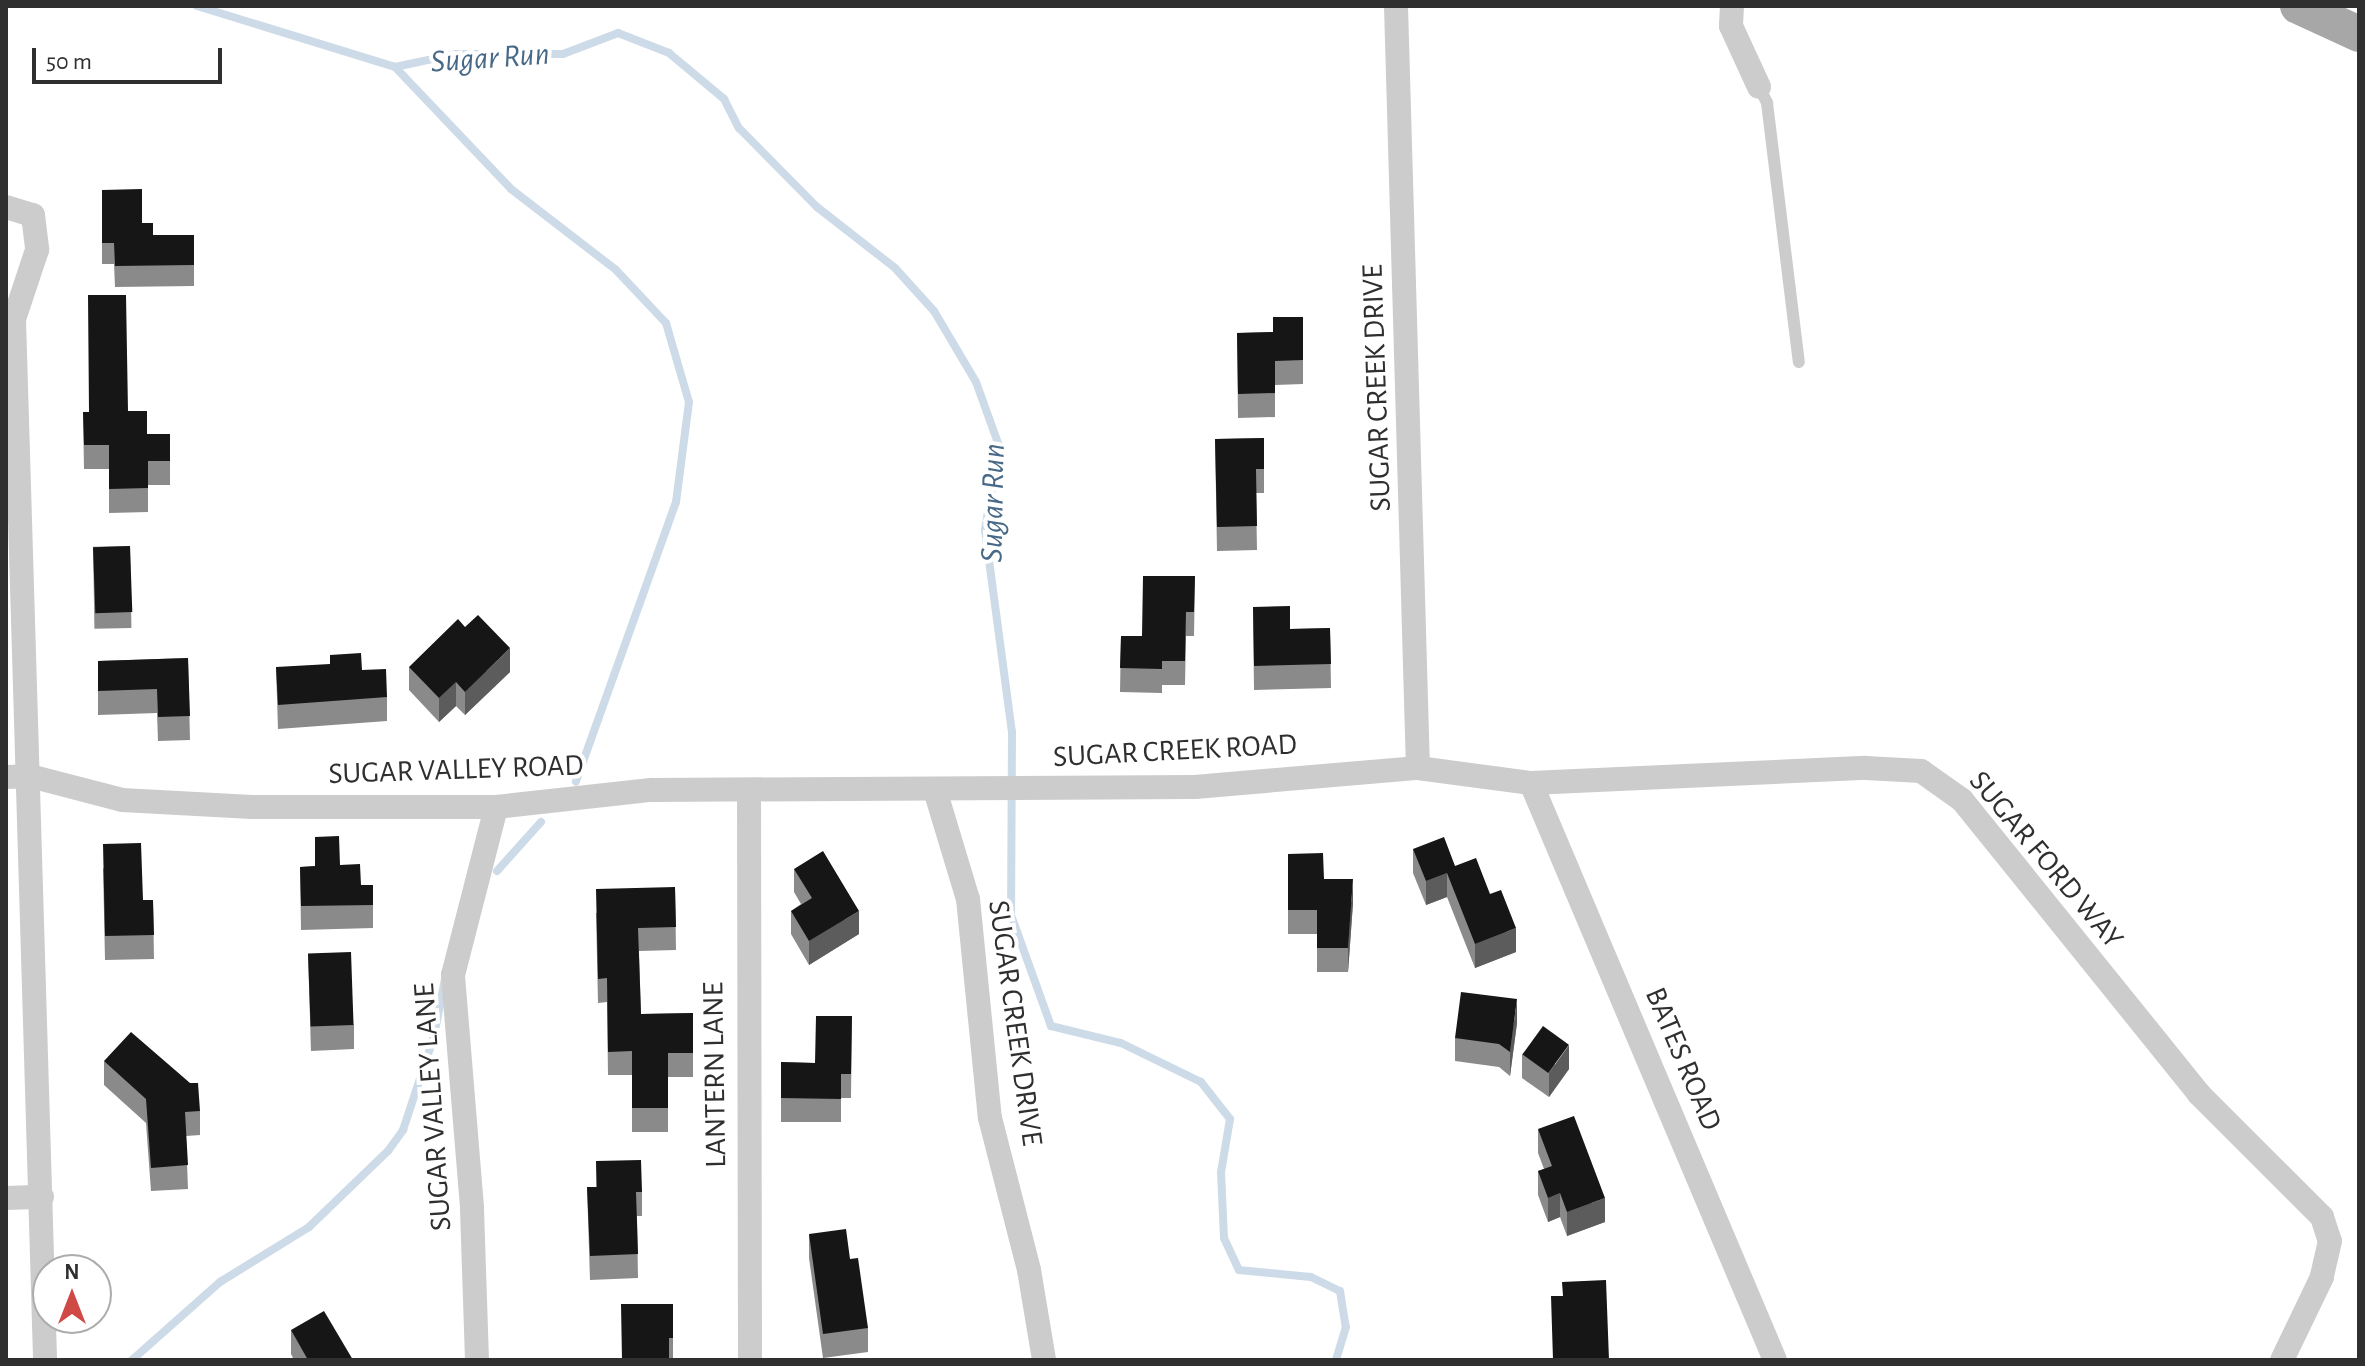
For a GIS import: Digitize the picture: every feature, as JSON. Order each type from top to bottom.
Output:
[{"type":"main road","points":[[2298,6],[2353,23]]},
{"type":"street","name":"SUGAR CREEK DRIVE","points":[[1396,6],[1418,768]]},
{"type":"street","points":[[1732,6],[1731,26],[1759,87]]},
{"type":"street","points":[[6,207],[33,215],[37,250],[10,313],[18,777],[42,1197],[45,1360]]},
{"type":"street","name":"SUGAR FORD WAY","points":[[1418,768],[1531,783],[1866,768],[1921,771],[1962,800],[2199,1094],[2322,1217],[2330,1241],[2322,1277],[2282,1360]]},
{"type":"street","name":"SUGAR CREEK ROAD","points":[[935,790],[1195,787],[1418,768]]},
{"type":"street","name":"SUGAR VALLEY ROAD","points":[[18,777],[122,800],[252,807],[496,807],[651,790],[935,790]]},
{"type":"street","name":"BATES ROAD","points":[[1531,783],[1775,1360]]},
{"type":"street","name":"LANTERN LANE","points":[[749,790],[750,1360]]},
{"type":"street","name":"SUGAR CREEK DRIVE","points":[[935,790],[968,899],[990,1118],[1029,1270],[1044,1360]]},
{"type":"street","name":"SUGAR VALLEY LANE","points":[[477,1360],[472,1207],[453,975],[496,807]]},
{"type":"street","points":[[6,1198],[42,1197]]},
{"type":"lane","points":[[1759,87],[1767,103],[1799,362]]},
{"type":"building","points":[[142,189],[142,223],[153,223],[153,235],[194,235],[194,265],[115,266],[114,243],[102,243],[102,190]]},
{"type":"building","points":[[88,295],[126,295],[128,411],[147,411],[147,434],[170,434],[170,461],[148,461],[148,488],[109,489],[109,445],[84,445],[83,412],[89,412]]},
{"type":"building","points":[[1273,317],[1303,317],[1303,360],[1275,361],[1275,393],[1238,394],[1237,333],[1273,332]]},
{"type":"building","points":[[1264,438],[1264,469],[1256,469],[1257,526],[1217,527],[1215,439]]},
{"type":"building","points":[[130,546],[132,612],[95,613],[93,547]]},
{"type":"building","points":[[1143,576],[1195,576],[1194,612],[1186,612],[1185,661],[1162,661],[1162,669],[1120,668],[1121,636],[1142,636]]},
{"type":"building","points":[[1290,606],[1290,629],[1330,628],[1331,664],[1254,666],[1253,607]]},
{"type":"building","points":[[478,615],[510,648],[465,692],[456,682],[439,698],[409,667],[458,619],[465,627]]},
{"type":"building","points":[[361,653],[362,670],[386,669],[387,697],[278,705],[276,667],[330,664],[330,655]]},
{"type":"building","points":[[188,658],[190,716],[158,717],[157,689],[98,691],[98,661]]},
{"type":"building","points":[[339,836],[340,865],[360,864],[361,885],[373,885],[373,905],[301,906],[300,867],[315,866],[315,837]]},
{"type":"building","points":[[1444,837],[1455,866],[1476,858],[1490,894],[1501,890],[1516,928],[1475,944],[1447,873],[1426,881],[1413,849]]},
{"type":"building","points":[[141,843],[143,900],[153,900],[154,935],[105,936],[103,844]]},
{"type":"building","points":[[823,851],[859,911],[809,941],[791,911],[812,898],[794,869]]},
{"type":"building","points":[[1323,853],[1324,879],[1353,879],[1348,948],[1317,948],[1317,910],[1288,910],[1288,854]]},
{"type":"building","points":[[675,887],[676,927],[638,928],[641,1014],[693,1013],[693,1053],[668,1053],[668,1108],[632,1108],[632,1051],[608,1052],[607,978],[598,979],[596,889]]},
{"type":"building","points":[[351,952],[354,1025],[311,1026],[308,954]]},
{"type":"building","points":[[1461,992],[1517,999],[1510,1052],[1499,1044],[1455,1038]]},
{"type":"building","points":[[816,1016],[852,1016],[851,1074],[841,1074],[841,1099],[781,1098],[781,1062],[815,1063]]},
{"type":"building","points":[[1543,1026],[1569,1045],[1548,1073],[1522,1054]]},
{"type":"building","points":[[131,1032],[190,1083],[198,1083],[200,1111],[185,1112],[188,1165],[151,1168],[146,1099],[104,1061]]},
{"type":"building","points":[[1574,1116],[1605,1198],[1567,1212],[1560,1193],[1548,1198],[1538,1171],[1552,1166],[1538,1129]]},
{"type":"building","points":[[641,1160],[642,1192],[636,1192],[638,1254],[590,1256],[587,1187],[597,1187],[596,1161]]},
{"type":"building","points":[[846,1229],[850,1259],[858,1258],[868,1328],[823,1334],[809,1234]]},
{"type":"building","points":[[1606,1280],[1609,1360],[1553,1360],[1551,1296],[1563,1296],[1562,1282]]},
{"type":"building","points":[[621,1304],[673,1304],[673,1338],[669,1338],[669,1360],[622,1360]]},
{"type":"building","points":[[324,1311],[353,1360],[308,1360],[291,1330]]},
{"type":"waterway","name":"Sugar Run","points":[[197,6],[395,67],[456,54],[563,54],[618,33],[669,53],[724,99],[739,128],[817,207],[895,268],[934,311],[976,382],[999,446],[985,530],[1012,732],[1011,915],[1051,1026],[1121,1043],[1201,1082],[1230,1119],[1221,1172],[1224,1238],[1239,1270],[1311,1277],[1340,1291],[1346,1327],[1336,1360]]},
{"type":"waterway","points":[[395,67],[511,189],[616,270],[666,323],[689,402],[676,502],[576,782]]},
{"type":"waterway","points":[[497,871],[541,822]]},
{"type":"waterway","points":[[132,1360],[220,1282],[309,1227],[388,1151],[403,1130],[434,1036],[445,979]]}]
